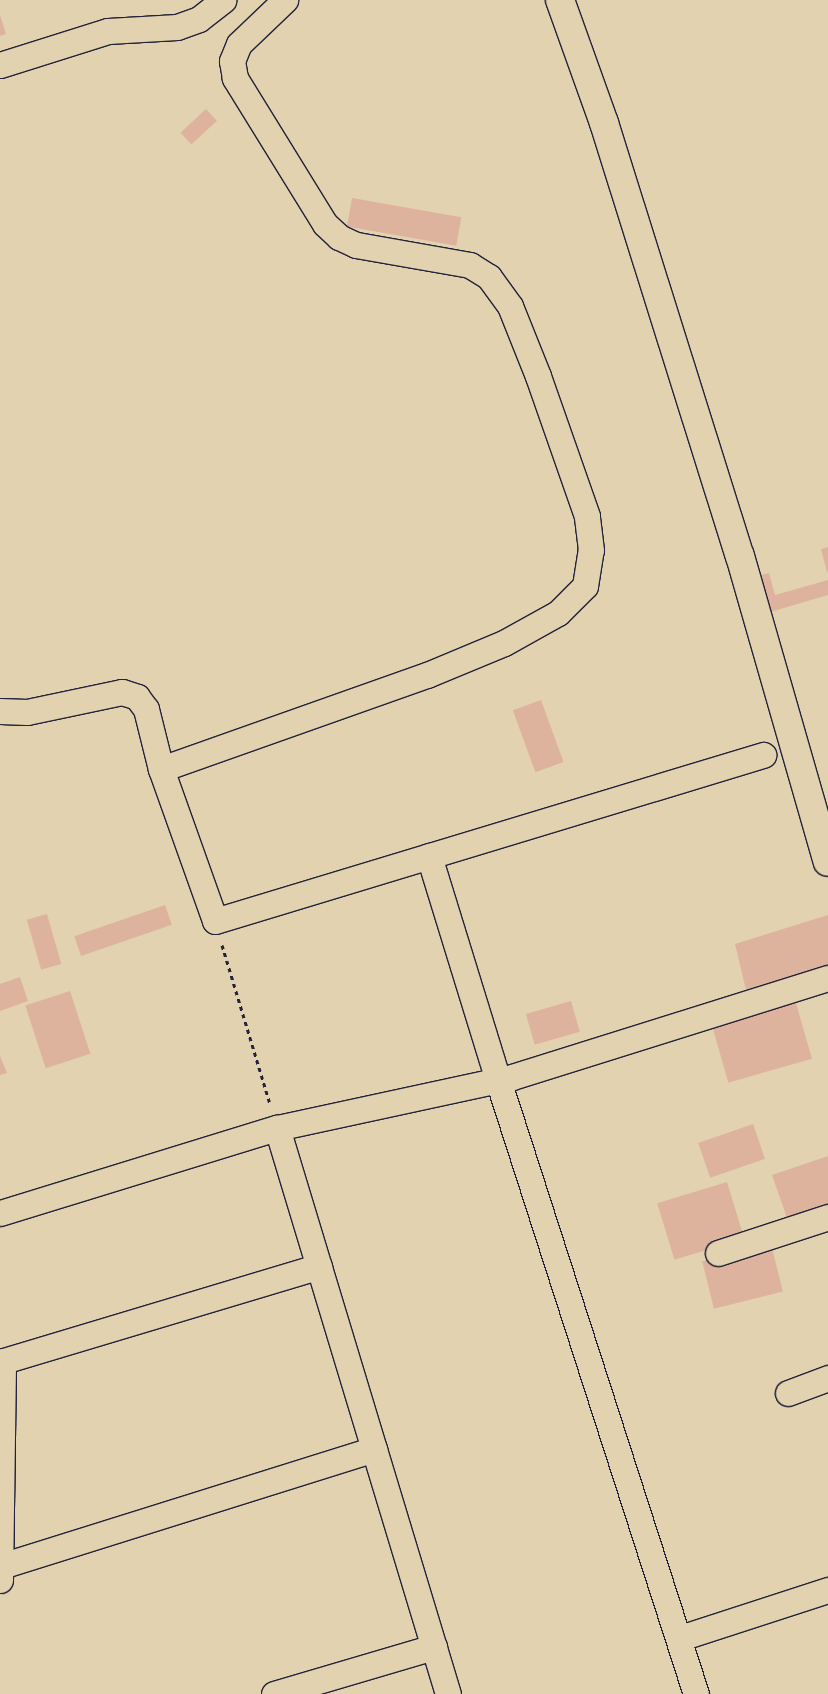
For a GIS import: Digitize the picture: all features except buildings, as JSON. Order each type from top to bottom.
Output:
[{"type":"street","points":[[0,66],[108,31],[177,27],[199,19],[224,0]]},
{"type":"street","points":[[161,769],[426,675],[504,643],[558,613],[585,586],[591,550],[587,516],[538,376],[510,306],[490,277],[470,264],[356,245],[339,238],[325,224],[235,78],[232,61],[239,44],[284,0]]},
{"type":"street","points":[[560,0],[604,123],[740,556],[828,862]]},
{"type":"street","points":[[0,711],[27,712],[122,692],[136,696],[146,708],[161,769],[215,921],[763,755]]},
{"type":"street","points":[[430,856],[498,1080],[680,1638],[696,1694]]},
{"type":"street","points":[[0,1213],[277,1128],[498,1080],[828,978]]},
{"type":"street","points":[[277,1128],[448,1694]]},
{"type":"street","points":[[718,1253],[828,1217]]},
{"type":"street","points":[[319,1266],[2,1362],[0,1573],[374,1449]]},
{"type":"street","points":[[788,1393],[828,1378]]},
{"type":"street","points":[[680,1638],[828,1590]]},
{"type":"street","points":[[274,1694],[434,1647]]},
{"type":"path","points":[[215,921],[277,1128]]}]
